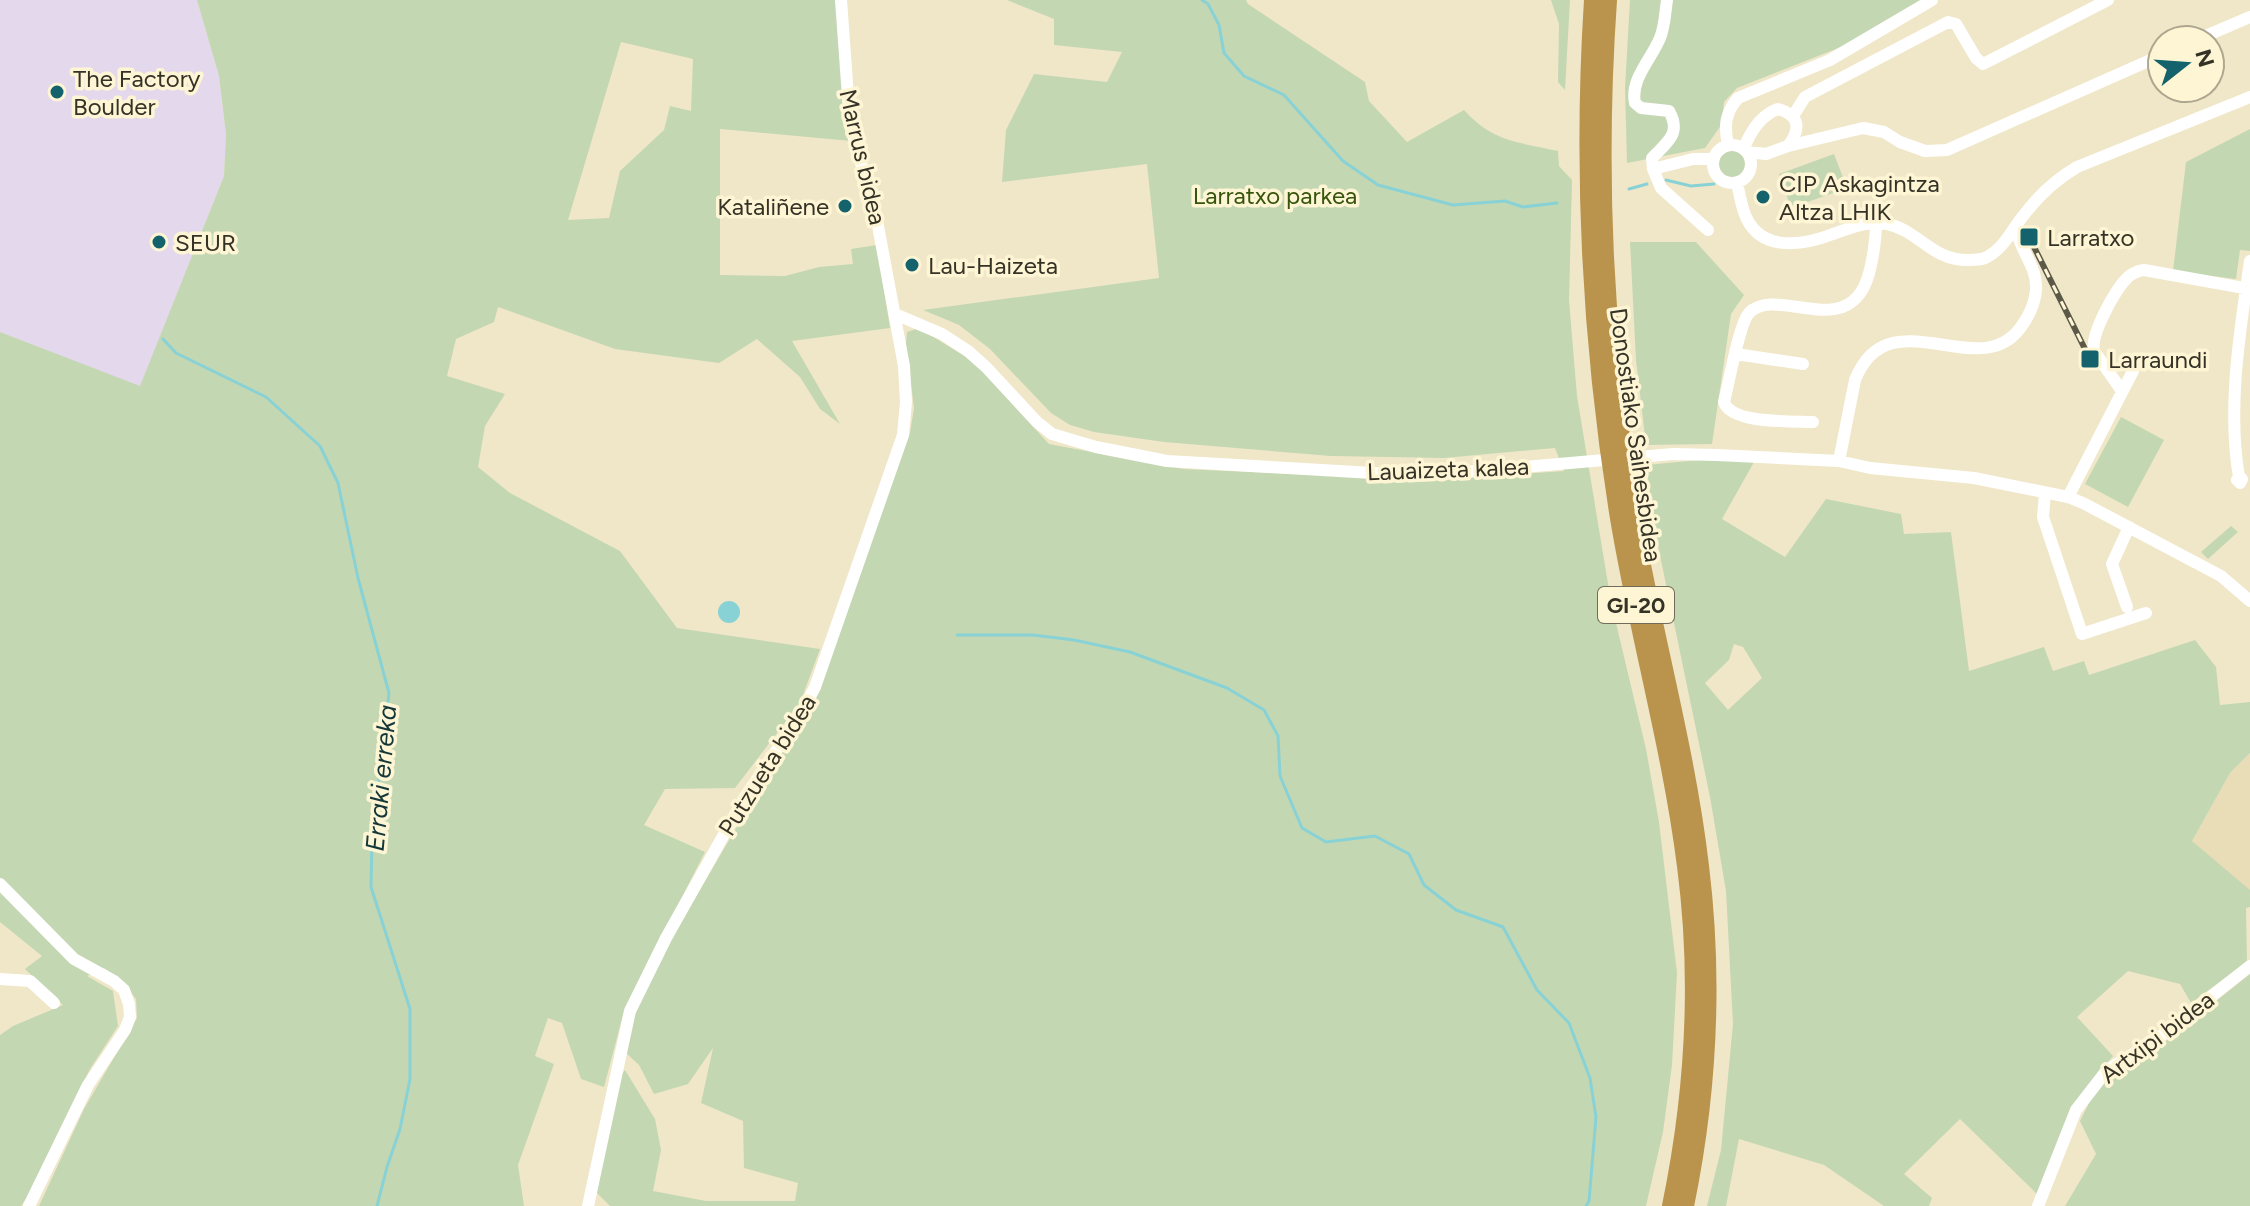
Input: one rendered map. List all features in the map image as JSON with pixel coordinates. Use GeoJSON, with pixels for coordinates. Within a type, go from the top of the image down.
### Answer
{"type":"FeatureCollection","features":[{"type":"Feature","properties":{"kind":"highway","name":"Donostiako Saihesbidea"},"geometry":{"type":"LineString","coordinates":[[1593,0],[1588,129],[1589,221],[1602,393],[1618,515],[1677,809],[1693,936],[1692,1060],[1671,1206]]}},
{"type":"Feature","properties":{"kind":"highway","name":"Donostiako Saihesbidea"},"geometry":{"type":"LineString","coordinates":[[1608,0],[1603,179],[1612,352],[1632,512],[1698,850],[1707,936],[1706,1061],[1697,1141],[1685,1206]]}},
{"type":"Feature","properties":{"kind":"street","name":"Marrus bidea"},"geometry":{"type":"LineString","coordinates":[[841,0],[850,125],[876,215],[895,314]]}},
{"type":"Feature","properties":{"kind":"street"},"geometry":{"type":"LineString","coordinates":[[1667,0],[1660,39],[1638,77],[1635,103],[1641,108],[1669,111],[1675,131],[1652,158],[1653,169],[1661,188],[1708,230]]}},
{"type":"Feature","properties":{"kind":"street"},"geometry":{"type":"LineString","coordinates":[[1728,145],[1725,121],[1738,98],[1830,60],[1932,0]]}},
{"type":"Feature","properties":{"kind":"street"},"geometry":{"type":"LineString","coordinates":[[1793,116],[1805,97],[1948,22],[1956,24],[1976,58],[1983,64],[2108,0]]}},
{"type":"Feature","properties":{"kind":"street"},"geometry":{"type":"LineString","coordinates":[[2226,27],[2250,17]]}},
{"type":"Feature","properties":{"kind":"street"},"geometry":{"type":"LineString","coordinates":[[1788,146],[1798,131],[1798,123],[1793,116],[1778,109],[1770,112],[1751,133],[1746,150],[1752,164],[1747,176],[1737,183],[1724,181],[1715,172],[1713,159],[1718,150],[1728,145],[1746,150],[1766,154],[1863,128],[1875,129],[1917,149],[1934,152],[1947,150],[2146,62]]}},
{"type":"Feature","properties":{"kind":"street"},"geometry":{"type":"LineString","coordinates":[[1988,257],[2007,240],[2048,187],[2077,167],[2250,97]]}},
{"type":"Feature","properties":{"kind":"street"},"geometry":{"type":"LineString","coordinates":[[1653,169],[1693,159],[1713,159]]}},
{"type":"Feature","properties":{"kind":"street"},"geometry":{"type":"LineString","coordinates":[[1737,183],[1751,225],[1772,241],[1795,246],[1860,224],[1876,222],[1896,226],[1932,251],[1960,260],[1988,257],[2006,248],[2023,250]]}},
{"type":"Feature","properties":{"kind":"street"},"geometry":{"type":"LineString","coordinates":[[1813,422],[1738,417],[1726,409],[1724,402],[1744,320],[1758,306],[1769,304],[1821,310],[1836,308],[1858,295],[1869,276],[1876,222]]}},
{"type":"Feature","properties":{"kind":"street"},"geometry":{"type":"LineString","coordinates":[[1839,461],[1855,380],[1860,368],[1876,350],[1891,342],[1913,341],[1980,349],[2007,341],[2019,331],[2033,305],[2036,290],[2033,269],[2016,227]]}},
{"type":"Feature","properties":{"kind":"street"},"geometry":{"type":"LineString","coordinates":[[1960,260],[2007,240],[2018,244],[2023,250]]}},
{"type":"Feature","properties":{"kind":"street"},"geometry":{"type":"LineString","coordinates":[[2239,477],[2235,394],[2250,261]]}},
{"type":"Feature","properties":{"kind":"street"},"geometry":{"type":"LineString","coordinates":[[2122,391],[2092,345],[2101,321],[2128,276],[2144,270],[2248,289]]}},
{"type":"Feature","properties":{"kind":"street","name":"Lauaizeta kalea"},"geometry":{"type":"LineString","coordinates":[[895,314],[942,334],[977,359],[1052,434],[1096,447],[1167,461],[1390,474],[1442,474],[1673,454],[1839,461],[1870,468],[1974,478],[2068,497],[2205,567],[2233,584],[2250,601]]}},
{"type":"Feature","properties":{"kind":"street","name":"Putzueta bidea"},"geometry":{"type":"LineString","coordinates":[[588,1206],[630,1011],[666,938],[745,797],[808,701],[903,435],[906,402],[895,314]]}},
{"type":"Feature","properties":{"kind":"street"},"geometry":{"type":"LineString","coordinates":[[900,342],[905,326],[915,322]]}},
{"type":"Feature","properties":{"kind":"street"},"geometry":{"type":"LineString","coordinates":[[1736,354],[1803,364]]}},
{"type":"Feature","properties":{"kind":"street"},"geometry":{"type":"LineString","coordinates":[[2068,497],[2133,371]]}},
{"type":"Feature","properties":{"kind":"street"},"geometry":{"type":"LineString","coordinates":[[2045,493],[2043,517],[2082,634],[2146,613]]}},
{"type":"Feature","properties":{"kind":"street"},"geometry":{"type":"LineString","coordinates":[[2127,607],[2112,564],[2129,527]]}},
{"type":"Feature","properties":{"kind":"street"},"geometry":{"type":"LineString","coordinates":[[0,884],[74,959],[124,990],[129,1004],[130,1017],[125,1030],[88,1085],[29,1206]]}},
{"type":"Feature","properties":{"kind":"street","name":"Artxipi bidea"},"geometry":{"type":"LineString","coordinates":[[2038,1206],[2076,1110],[2107,1070],[2153,1042],[2250,966]]}},
{"type":"Feature","properties":{"kind":"street"},"geometry":{"type":"LineString","coordinates":[[0,979],[30,981],[54,1003]]}},
{"type":"Feature","properties":{"kind":"shaded area"},"geometry":{"type":"Polygon","coordinates":[[[0,0],[197,0],[219,76],[226,134],[224,176],[140,387],[0,332],[0,0]]]}},
{"type":"Feature","properties":{"kind":"shaded area"},"geometry":{"type":"Polygon","coordinates":[[[2250,753],[2248,891],[2192,841],[2230,773],[2250,753]]]}},
{"type":"Feature","properties":{"kind":"green space"},"geometry":{"type":"Polygon","coordinates":[[[197,0],[835,0],[851,141],[720,129],[720,275],[785,276],[819,267],[853,264],[851,249],[877,245],[890,328],[792,341],[840,424],[820,409],[800,377],[757,339],[719,363],[615,349],[498,307],[494,322],[456,339],[447,376],[505,394],[485,426],[478,467],[510,493],[620,551],[677,628],[820,649],[800,703],[735,788],[665,789],[644,825],[705,852],[624,1011],[604,1087],[581,1079],[562,1023],[548,1018],[535,1056],[554,1064],[518,1165],[524,1206],[39,1206],[84,1109],[137,1018],[136,999],[122,981],[104,968],[87,976],[113,991],[118,1026],[90,1069],[30,1193],[21,1206],[0,1206],[0,1035],[13,1026],[63,1005],[25,969],[42,956],[0,922],[0,332],[140,386],[224,176],[226,134],[219,76],[197,0]],[[621,42],[568,220],[609,218],[620,171],[664,130],[670,106],[691,111],[693,59],[621,42]]]}},
{"type":"Feature","properties":{"kind":"green space","name":"Larratxo parkea"},"geometry":{"type":"Polygon","coordinates":[[[1007,0],[1246,0],[1365,82],[1369,101],[1407,142],[1464,110],[1496,135],[1558,151],[1559,166],[1572,180],[1569,300],[1577,396],[1611,602],[1646,749],[1659,822],[1677,973],[1672,1065],[1663,1132],[1646,1206],[610,1206],[597,1193],[616,1081],[625,1070],[655,1119],[661,1150],[653,1191],[706,1201],[795,1201],[798,1183],[744,1168],[743,1121],[701,1103],[713,1048],[688,1084],[654,1094],[639,1065],[625,1052],[633,1019],[655,967],[788,739],[813,703],[910,433],[914,408],[907,332],[919,328],[974,362],[1049,444],[1183,469],[1427,480],[1564,471],[1555,448],[1444,458],[1331,456],[1164,442],[1094,432],[1070,425],[1051,413],[990,349],[959,325],[923,310],[1159,278],[1147,164],[1002,182],[1006,130],[1034,74],[1107,82],[1122,52],[1054,45],[1054,19],[1007,0]]]}},
{"type":"Feature","properties":{"kind":"green space"},"geometry":{"type":"Polygon","coordinates":[[[1551,0],[1570,0],[1565,90],[1558,82],[1559,24],[1551,0]]]}},
{"type":"Feature","properties":{"kind":"green space"},"geometry":{"type":"Polygon","coordinates":[[[1630,0],[1922,0],[1846,45],[1737,88],[1724,102],[1722,124],[1705,148],[1627,163],[1625,88],[1630,0]]]}},
{"type":"Feature","properties":{"kind":"green space"},"geometry":{"type":"Polygon","coordinates":[[[2250,129],[2250,251],[2240,250],[2236,279],[2173,271],[2186,162],[2250,129]]]}},
{"type":"Feature","properties":{"kind":"green space"},"geometry":{"type":"Polygon","coordinates":[[[1732,151],[1741,155],[1745,164],[1741,173],[1732,177],[1723,173],[1719,164],[1723,155],[1732,151]]]}},
{"type":"Feature","properties":{"kind":"green space"},"geometry":{"type":"Polygon","coordinates":[[[1834,154],[1847,188],[1791,208],[1779,174],[1834,154]]]}},
{"type":"Feature","properties":{"kind":"green space"},"geometry":{"type":"Polygon","coordinates":[[[1630,242],[1696,242],[1744,295],[1731,314],[1712,444],[1646,445],[1636,360],[1630,242]]]}},
{"type":"Feature","properties":{"kind":"green space"},"geometry":{"type":"Polygon","coordinates":[[[2121,417],[2164,440],[2128,507],[2085,484],[2121,417]]]}},
{"type":"Feature","properties":{"kind":"green space"},"geometry":{"type":"Polygon","coordinates":[[[1710,459],[1754,462],[1722,519],[1785,557],[1826,499],[1901,514],[1904,534],[1951,532],[1969,671],[2044,647],[2053,671],[2084,661],[2089,675],[2195,640],[2216,667],[2220,705],[2250,702],[2250,753],[2230,773],[2192,841],[2250,890],[2250,907],[2246,908],[2247,962],[2191,1003],[2180,984],[2128,971],[2077,1017],[2113,1056],[2078,1099],[2038,1195],[1960,1119],[1904,1174],[1932,1198],[1929,1206],[1884,1206],[1824,1165],[1739,1139],[1726,1206],[1707,1206],[1721,1150],[1733,1024],[1726,891],[1710,797],[1656,536],[1646,465],[1710,459]],[[1734,644],[1729,660],[1705,683],[1728,710],[1762,678],[1743,647],[1734,644]]]}},
{"type":"Feature","properties":{"kind":"green space"},"geometry":{"type":"Polygon","coordinates":[[[2231,526],[2238,532],[2208,559],[2201,552],[2231,526]]]}},
{"type":"Feature","properties":{"kind":"green space"},"geometry":{"type":"Polygon","coordinates":[[[2250,974],[2250,1206],[2065,1206],[2096,1154],[2080,1121],[2093,1095],[2112,1074],[2165,1042],[2250,974]]]}},
{"type":"Feature","properties":{"kind":"water"},"geometry":{"type":"Polygon","coordinates":[[[729,601],[737,604],[740,612],[737,620],[729,623],[721,620],[718,612],[721,604],[729,601]]]}},
{"type":"Feature","properties":{"kind":"waterway"},"geometry":{"type":"LineString","coordinates":[[1202,0],[1208,4],[1219,25],[1224,53],[1244,76],[1284,95],[1343,161],[1378,185],[1453,205],[1505,201],[1523,207],[1557,203]]}},
{"type":"Feature","properties":{"kind":"waterway"},"geometry":{"type":"LineString","coordinates":[[1666,180],[1691,186],[1714,184]]}},
{"type":"Feature","properties":{"kind":"waterway"},"geometry":{"type":"LineString","coordinates":[[1629,189],[1647,184]]}},
{"type":"Feature","properties":{"kind":"waterway","name":"Erraki erreka"},"geometry":{"type":"LineString","coordinates":[[163,339],[176,353],[266,397],[320,446],[338,483],[358,578],[389,693],[372,838],[371,887],[410,1009],[410,1079],[400,1129],[377,1206]]}},
{"type":"Feature","properties":{"kind":"waterway"},"geometry":{"type":"LineString","coordinates":[[957,635],[1033,635],[1130,652],[1227,688],[1264,710],[1278,736],[1280,776],[1302,828],[1326,842],[1375,836],[1409,854],[1424,885],[1456,910],[1503,927],[1537,990],[1569,1023],[1590,1078],[1596,1117],[1589,1201],[1586,1206]]}},
{"type":"Feature","properties":{"kind":"railway"},"geometry":{"type":"LineString","coordinates":[[2029,237],[2090,359]]}},
{"type":"Feature","properties":{"kind":"place","name":"The Factory Boulder"},"geometry":{"type":"Point","coordinates":[57,92]}},
{"type":"Feature","properties":{"kind":"place","name":"CIP Askagintza Altza LHIK"},"geometry":{"type":"Point","coordinates":[1763,197]}},
{"type":"Feature","properties":{"kind":"place","name":"Kataliñene"},"geometry":{"type":"Point","coordinates":[845,206]}},
{"type":"Feature","properties":{"kind":"place","name":"Larratxo"},"geometry":{"type":"Point","coordinates":[2029,237]}},
{"type":"Feature","properties":{"kind":"place","name":"SEUR"},"geometry":{"type":"Point","coordinates":[159,242]}},
{"type":"Feature","properties":{"kind":"place","name":"Lau-Haizeta"},"geometry":{"type":"Point","coordinates":[912,265]}},
{"type":"Feature","properties":{"kind":"place","name":"Larraundi"},"geometry":{"type":"Point","coordinates":[2090,359]}}]}
